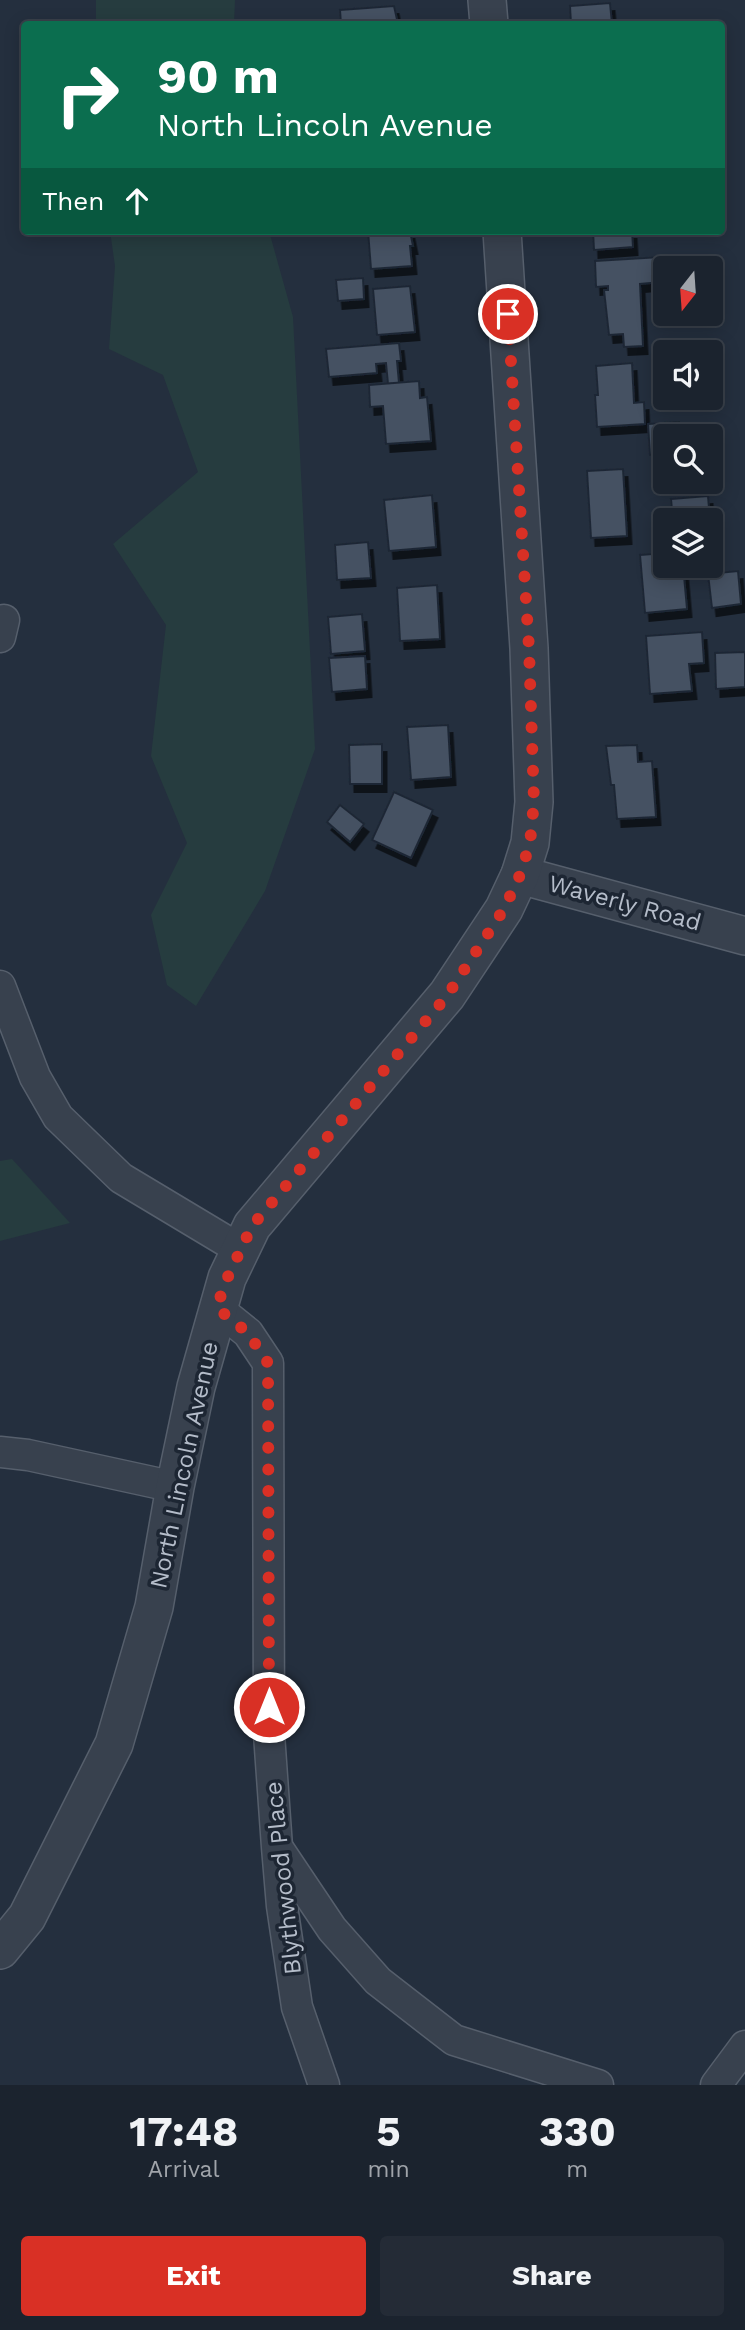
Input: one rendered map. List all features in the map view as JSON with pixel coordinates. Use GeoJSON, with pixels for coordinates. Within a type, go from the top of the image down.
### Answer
{"type":"FeatureCollection","features":[{"type":"Feature","properties":{"kind":"street"},"geometry":{"type":"LineString","coordinates":[[487,0],[489,21]]}},
{"type":"Feature","properties":{"kind":"street","name":"Waverly Road"},"geometry":{"type":"LineString","coordinates":[[502,235],[529,648],[534,802],[530,843],[520,875],[745,936]]}},
{"type":"Feature","properties":{"kind":"street","name":"North Lincoln Avenue"},"geometry":{"type":"LineString","coordinates":[[0,1950],[27,1917],[114,1744],[154,1607],[174,1488],[217,1308],[224,1285],[252,1226],[447,996],[504,909],[520,875]]}},
{"type":"Feature","properties":{"kind":"street"},"geometry":{"type":"LineString","coordinates":[[0,988],[35,1077],[58,1117],[121,1178],[241,1251]]}},
{"type":"Feature","properties":{"kind":"street","name":"Blythwood Place"},"geometry":{"type":"LineString","coordinates":[[217,1308],[248,1333],[268,1363],[269,1734],[277,1847],[282,1906],[297,2007],[324,2085]]}},
{"type":"Feature","properties":{"kind":"street"},"geometry":{"type":"LineString","coordinates":[[0,1452],[28,1455],[174,1488]]}},
{"type":"Feature","properties":{"kind":"street"},"geometry":{"type":"LineString","coordinates":[[277,1847],[332,1929],[378,1981],[454,2040],[598,2085]]}},
{"type":"Feature","properties":{"kind":"street"},"geometry":{"type":"LineString","coordinates":[[716,2085],[745,2046]]}},
{"type":"Feature","properties":{"kind":"green space"},"geometry":{"type":"Polygon","coordinates":[[[96,0],[235,0],[234,21],[96,21],[96,0]]]}},
{"type":"Feature","properties":{"kind":"green space"},"geometry":{"type":"Polygon","coordinates":[[[111,235],[270,235],[293,317],[315,749],[265,891],[196,1006],[167,985],[151,915],[187,843],[151,756],[166,625],[113,544],[198,472],[163,375],[109,349],[115,266],[111,235]]]}},
{"type":"Feature","properties":{"kind":"green space"},"geometry":{"type":"Polygon","coordinates":[[[12,1159],[70,1223],[0,1241],[0,1161],[12,1159]]]}},
{"type":"Feature","properties":{"kind":"building"},"geometry":{"type":"Polygon","coordinates":[[[610,3],[612,21],[571,21],[570,6],[610,3]]]}},
{"type":"Feature","properties":{"kind":"building"},"geometry":{"type":"Polygon","coordinates":[[[394,6],[397,21],[341,21],[340,10],[394,6]]]}},
{"type":"Feature","properties":{"kind":"building"},"geometry":{"type":"Polygon","coordinates":[[[368,235],[411,235],[412,266],[371,269],[368,235]]]}},
{"type":"Feature","properties":{"kind":"building"},"geometry":{"type":"Polygon","coordinates":[[[593,235],[632,235],[633,247],[594,250],[593,235]]]}},
{"type":"Feature","properties":{"kind":"building"},"geometry":{"type":"Polygon","coordinates":[[[653,257],[653,283],[640,284],[643,346],[624,347],[623,334],[609,335],[604,290],[608,290],[608,286],[596,287],[595,261],[653,257]]]}},
{"type":"Feature","properties":{"kind":"building"},"geometry":{"type":"Polygon","coordinates":[[[363,278],[364,299],[338,301],[336,280],[363,278]]]}},
{"type":"Feature","properties":{"kind":"building"},"geometry":{"type":"Polygon","coordinates":[[[410,286],[415,332],[377,335],[373,289],[410,286]]]}},
{"type":"Feature","properties":{"kind":"building"},"geometry":{"type":"Polygon","coordinates":[[[399,343],[399,383],[388,384],[386,363],[376,364],[377,373],[329,377],[326,349],[399,343]]]}},
{"type":"Feature","properties":{"kind":"building"},"geometry":{"type":"Polygon","coordinates":[[[632,363],[634,403],[644,402],[645,424],[597,427],[596,366],[632,363]]]}},
{"type":"Feature","properties":{"kind":"building"},"geometry":{"type":"Polygon","coordinates":[[[419,381],[420,398],[427,397],[431,441],[386,444],[383,406],[370,407],[369,385],[419,381]]]}},
{"type":"Feature","properties":{"kind":"building"},"geometry":{"type":"Polygon","coordinates":[[[679,422],[653,424],[653,455],[650,455],[648,424],[679,422]]]}},
{"type":"Feature","properties":{"kind":"building"},"geometry":{"type":"Polygon","coordinates":[[[623,469],[627,536],[591,538],[587,471],[623,469]]]}},
{"type":"Feature","properties":{"kind":"building"},"geometry":{"type":"Polygon","coordinates":[[[432,495],[436,547],[389,551],[384,500],[432,495]]]}},
{"type":"Feature","properties":{"kind":"building"},"geometry":{"type":"Polygon","coordinates":[[[708,496],[709,508],[672,508],[671,499],[708,496]]]}},
{"type":"Feature","properties":{"kind":"building"},"geometry":{"type":"Polygon","coordinates":[[[368,542],[371,578],[337,580],[335,545],[368,542]]]}},
{"type":"Feature","properties":{"kind":"building"},"geometry":{"type":"Polygon","coordinates":[[[653,554],[653,578],[684,578],[687,609],[645,613],[640,555],[653,554]]]}},
{"type":"Feature","properties":{"kind":"building"},"geometry":{"type":"Polygon","coordinates":[[[738,571],[741,604],[712,608],[708,578],[723,578],[723,572],[738,571]]]}},
{"type":"Feature","properties":{"kind":"building"},"geometry":{"type":"Polygon","coordinates":[[[437,585],[440,639],[400,641],[397,588],[437,585]]]}},
{"type":"Feature","properties":{"kind":"building"},"geometry":{"type":"Polygon","coordinates":[[[362,614],[365,651],[331,654],[328,617],[362,614]]]}},
{"type":"Feature","properties":{"kind":"building"},"geometry":{"type":"Polygon","coordinates":[[[702,632],[704,663],[689,664],[692,691],[650,694],[646,636],[702,632]]]}},
{"type":"Feature","properties":{"kind":"building"},"geometry":{"type":"Polygon","coordinates":[[[745,652],[745,687],[716,689],[715,653],[745,652]]]}},
{"type":"Feature","properties":{"kind":"building"},"geometry":{"type":"Polygon","coordinates":[[[365,656],[367,689],[332,692],[329,658],[365,656]]]}},
{"type":"Feature","properties":{"kind":"building"},"geometry":{"type":"Polygon","coordinates":[[[448,725],[451,777],[411,780],[407,727],[448,725]]]}},
{"type":"Feature","properties":{"kind":"building"},"geometry":{"type":"Polygon","coordinates":[[[382,744],[382,784],[350,784],[349,745],[382,744]]]}},
{"type":"Feature","properties":{"kind":"building"},"geometry":{"type":"Polygon","coordinates":[[[637,745],[638,762],[652,761],[656,817],[617,819],[606,746],[637,745]]]}},
{"type":"Feature","properties":{"kind":"building"},"geometry":{"type":"Polygon","coordinates":[[[394,792],[433,810],[411,858],[372,840],[394,792]]]}},
{"type":"Feature","properties":{"kind":"building"},"geometry":{"type":"Polygon","coordinates":[[[340,805],[364,824],[350,842],[327,822],[340,805]]]}},
{"type":"Feature","properties":{"kind":"route"},"geometry":{"type":"LineString","coordinates":[[269,1707],[268,1363],[248,1333],[217,1308],[224,1285],[252,1226],[447,996],[504,909],[520,875],[530,843],[534,802],[529,648],[508,314]]}}]}
